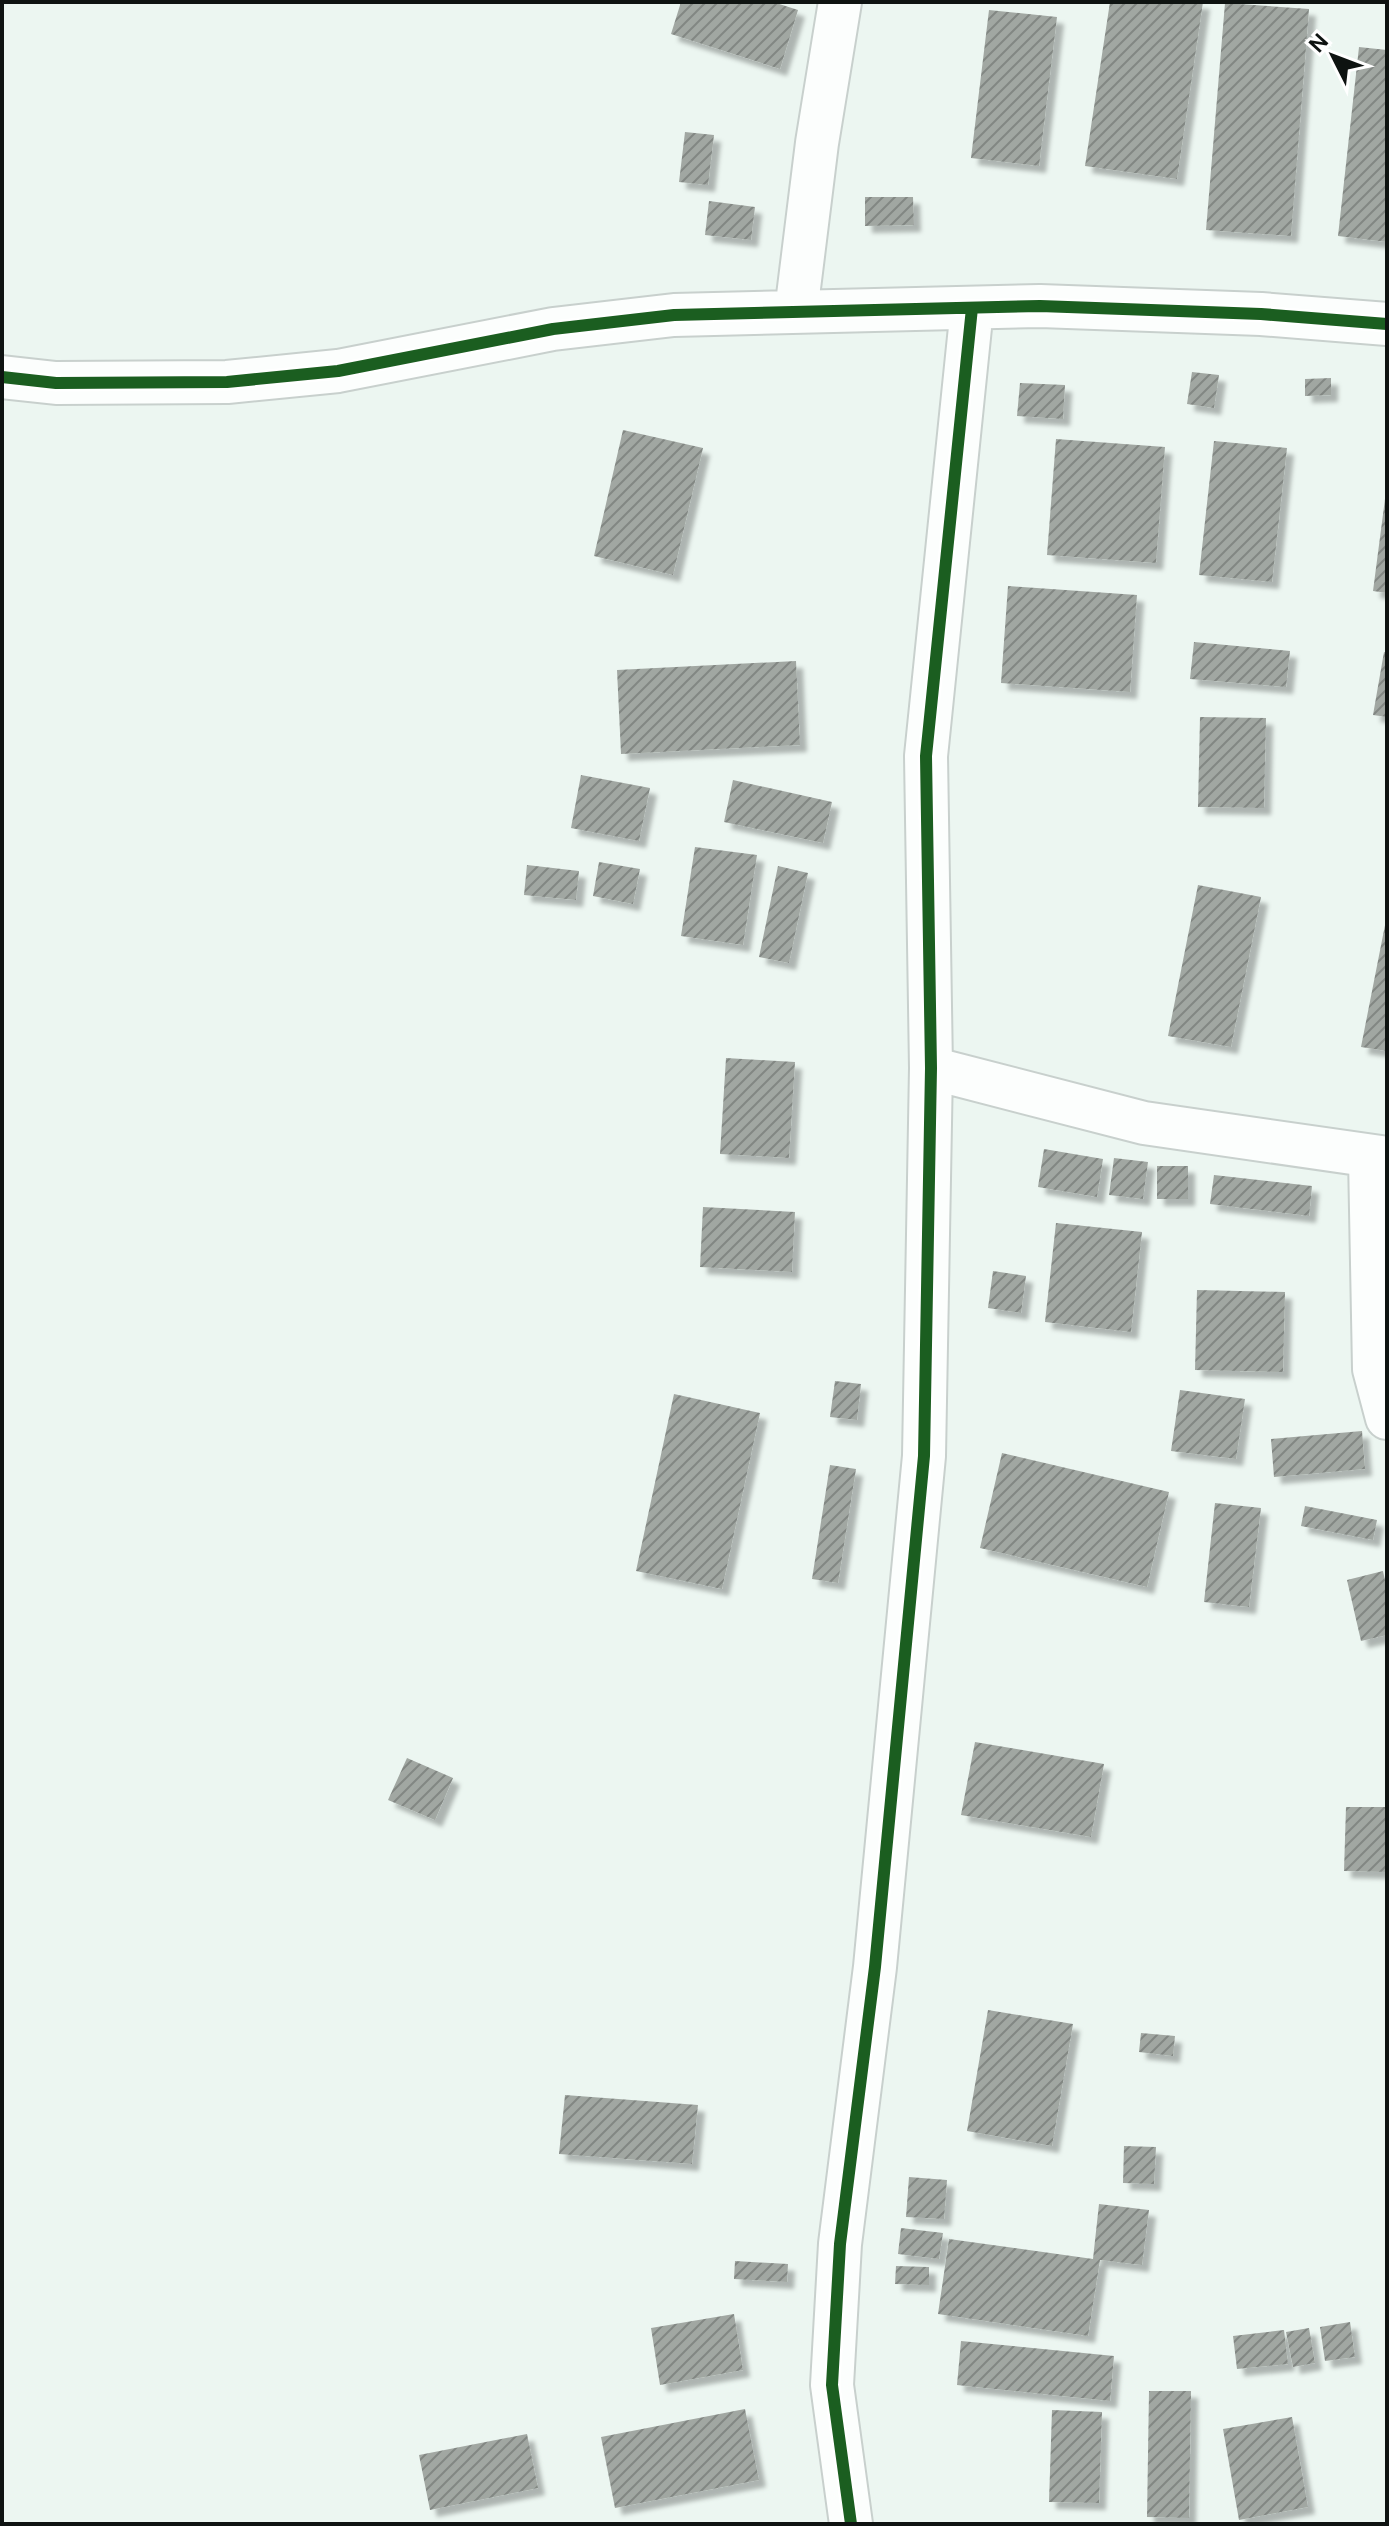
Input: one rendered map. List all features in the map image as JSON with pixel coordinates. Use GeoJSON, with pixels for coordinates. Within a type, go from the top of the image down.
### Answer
{"type":"FeatureCollection","features":[{"type":"Feature","properties":{"kind":"street"},"geometry":{"type":"LineString","coordinates":[[796,312],[817,143],[840,2]]}},
{"type":"Feature","properties":{"kind":"street"},"geometry":{"type":"LineString","coordinates":[[2,377],[56,383],[227,382],[338,371],[553,329],[674,315],[1040,306],[1214,312],[1387,324]]}},
{"type":"Feature","properties":{"kind":"street"},"geometry":{"type":"LineString","coordinates":[[851,2524],[832,2385],[840,2244],[875,1967],[924,1456],[931,1068],[926,756],[972,308]]}},
{"type":"Feature","properties":{"kind":"street"},"geometry":{"type":"LineString","coordinates":[[931,1068],[1144,1123],[1378,1157],[1374,1369],[1387,1418]]}},
{"type":"Feature","properties":{"kind":"building"},"geometry":{"type":"Polygon","coordinates":[[[681,2],[773,2],[798,10],[780,69],[671,34],[681,2]]]}},
{"type":"Feature","properties":{"kind":"building"},"geometry":{"type":"Polygon","coordinates":[[[1110,2],[1203,2],[1177,179],[1085,166],[1110,2]]]}},
{"type":"Feature","properties":{"kind":"building"},"geometry":{"type":"Polygon","coordinates":[[[1225,3],[1309,9],[1291,236],[1206,230],[1225,3]]]}},
{"type":"Feature","properties":{"kind":"building"},"geometry":{"type":"Polygon","coordinates":[[[989,10],[1057,17],[1039,166],[971,158],[989,10]]]}},
{"type":"Feature","properties":{"kind":"building"},"geometry":{"type":"Polygon","coordinates":[[[1359,47],[1387,50],[1387,242],[1338,236],[1359,47]]]}},
{"type":"Feature","properties":{"kind":"building"},"geometry":{"type":"Polygon","coordinates":[[[685,132],[714,135],[708,185],[679,182],[685,132]]]}},
{"type":"Feature","properties":{"kind":"building"},"geometry":{"type":"Polygon","coordinates":[[[865,197],[913,197],[914,225],[865,226],[865,197]]]}},
{"type":"Feature","properties":{"kind":"building"},"geometry":{"type":"Polygon","coordinates":[[[709,201],[755,207],[751,240],[705,235],[709,201]]]}},
{"type":"Feature","properties":{"kind":"building"},"geometry":{"type":"Polygon","coordinates":[[[1192,372],[1219,375],[1214,408],[1187,404],[1192,372]]]}},
{"type":"Feature","properties":{"kind":"building"},"geometry":{"type":"Polygon","coordinates":[[[1331,378],[1331,395],[1305,396],[1305,379],[1331,378]]]}},
{"type":"Feature","properties":{"kind":"building"},"geometry":{"type":"Polygon","coordinates":[[[1020,383],[1065,385],[1063,419],[1017,416],[1020,383]]]}},
{"type":"Feature","properties":{"kind":"building"},"geometry":{"type":"Polygon","coordinates":[[[623,430],[703,448],[673,575],[594,556],[623,430]]]}},
{"type":"Feature","properties":{"kind":"building"},"geometry":{"type":"Polygon","coordinates":[[[1056,439],[1165,447],[1156,563],[1047,555],[1056,439]]]}},
{"type":"Feature","properties":{"kind":"building"},"geometry":{"type":"Polygon","coordinates":[[[1214,441],[1287,448],[1272,582],[1199,575],[1214,441]]]}},
{"type":"Feature","properties":{"kind":"building"},"geometry":{"type":"Polygon","coordinates":[[[1387,499],[1387,593],[1373,591],[1387,499]]]}},
{"type":"Feature","properties":{"kind":"building"},"geometry":{"type":"Polygon","coordinates":[[[1008,586],[1137,595],[1130,692],[1001,683],[1008,586]]]}},
{"type":"Feature","properties":{"kind":"building"},"geometry":{"type":"Polygon","coordinates":[[[1194,642],[1290,651],[1286,687],[1190,679],[1194,642]]]}},
{"type":"Feature","properties":{"kind":"building"},"geometry":{"type":"Polygon","coordinates":[[[1384,652],[1387,653],[1387,717],[1373,715],[1384,652]]]}},
{"type":"Feature","properties":{"kind":"building"},"geometry":{"type":"Polygon","coordinates":[[[796,661],[800,745],[621,754],[617,670],[796,661]]]}},
{"type":"Feature","properties":{"kind":"building"},"geometry":{"type":"Polygon","coordinates":[[[1200,717],[1266,718],[1264,808],[1198,807],[1200,717]]]}},
{"type":"Feature","properties":{"kind":"building"},"geometry":{"type":"Polygon","coordinates":[[[581,775],[650,788],[639,841],[571,828],[581,775]]]}},
{"type":"Feature","properties":{"kind":"building"},"geometry":{"type":"Polygon","coordinates":[[[733,780],[832,802],[823,843],[724,822],[733,780]]]}},
{"type":"Feature","properties":{"kind":"building"},"geometry":{"type":"Polygon","coordinates":[[[695,847],[757,855],[743,945],[681,936],[695,847]]]}},
{"type":"Feature","properties":{"kind":"building"},"geometry":{"type":"Polygon","coordinates":[[[599,862],[640,869],[633,904],[593,896],[599,862]]]}},
{"type":"Feature","properties":{"kind":"building"},"geometry":{"type":"Polygon","coordinates":[[[527,865],[579,871],[576,900],[524,895],[527,865]]]}},
{"type":"Feature","properties":{"kind":"building"},"geometry":{"type":"Polygon","coordinates":[[[778,866],[808,873],[789,963],[759,957],[778,866]]]}},
{"type":"Feature","properties":{"kind":"building"},"geometry":{"type":"Polygon","coordinates":[[[1198,885],[1261,897],[1231,1047],[1168,1036],[1198,885]]]}},
{"type":"Feature","properties":{"kind":"building"},"geometry":{"type":"Polygon","coordinates":[[[1387,920],[1387,1051],[1361,1047],[1387,920]]]}},
{"type":"Feature","properties":{"kind":"building"},"geometry":{"type":"Polygon","coordinates":[[[726,1058],[795,1062],[789,1158],[720,1154],[726,1058]]]}},
{"type":"Feature","properties":{"kind":"building"},"geometry":{"type":"Polygon","coordinates":[[[1044,1149],[1103,1159],[1097,1197],[1038,1187],[1044,1149]]]}},
{"type":"Feature","properties":{"kind":"building"},"geometry":{"type":"Polygon","coordinates":[[[1114,1158],[1148,1162],[1143,1199],[1109,1195],[1114,1158]]]}},
{"type":"Feature","properties":{"kind":"building"},"geometry":{"type":"Polygon","coordinates":[[[1157,1166],[1188,1166],[1188,1199],[1157,1199],[1157,1166]]]}},
{"type":"Feature","properties":{"kind":"building"},"geometry":{"type":"Polygon","coordinates":[[[1214,1175],[1312,1186],[1309,1216],[1210,1204],[1214,1175]]]}},
{"type":"Feature","properties":{"kind":"building"},"geometry":{"type":"Polygon","coordinates":[[[703,1207],[795,1212],[792,1272],[700,1267],[703,1207]]]}},
{"type":"Feature","properties":{"kind":"building"},"geometry":{"type":"Polygon","coordinates":[[[1056,1223],[1142,1232],[1131,1332],[1045,1322],[1056,1223]]]}},
{"type":"Feature","properties":{"kind":"building"},"geometry":{"type":"Polygon","coordinates":[[[993,1271],[1026,1276],[1021,1313],[988,1308],[993,1271]]]}},
{"type":"Feature","properties":{"kind":"building"},"geometry":{"type":"Polygon","coordinates":[[[1197,1290],[1285,1292],[1283,1372],[1195,1370],[1197,1290]]]}},
{"type":"Feature","properties":{"kind":"building"},"geometry":{"type":"Polygon","coordinates":[[[835,1381],[861,1384],[857,1420],[830,1417],[835,1381]]]}},
{"type":"Feature","properties":{"kind":"building"},"geometry":{"type":"Polygon","coordinates":[[[1180,1390],[1245,1399],[1236,1459],[1171,1451],[1180,1390]]]}},
{"type":"Feature","properties":{"kind":"building"},"geometry":{"type":"Polygon","coordinates":[[[674,1394],[760,1413],[722,1589],[636,1571],[674,1394]]]}},
{"type":"Feature","properties":{"kind":"building"},"geometry":{"type":"Polygon","coordinates":[[[1362,1431],[1365,1469],[1274,1477],[1271,1439],[1362,1431]]]}},
{"type":"Feature","properties":{"kind":"building"},"geometry":{"type":"Polygon","coordinates":[[[1002,1453],[1169,1492],[1147,1587],[980,1548],[1002,1453]]]}},
{"type":"Feature","properties":{"kind":"building"},"geometry":{"type":"Polygon","coordinates":[[[830,1465],[856,1469],[838,1583],[812,1579],[830,1465]]]}},
{"type":"Feature","properties":{"kind":"building"},"geometry":{"type":"Polygon","coordinates":[[[1215,1503],[1261,1508],[1249,1607],[1204,1602],[1215,1503]]]}},
{"type":"Feature","properties":{"kind":"building"},"geometry":{"type":"Polygon","coordinates":[[[1305,1506],[1377,1520],[1373,1540],[1301,1526],[1305,1506]]]}},
{"type":"Feature","properties":{"kind":"building"},"geometry":{"type":"Polygon","coordinates":[[[1383,1571],[1387,1590],[1387,1635],[1361,1641],[1347,1580],[1383,1571]]]}},
{"type":"Feature","properties":{"kind":"building"},"geometry":{"type":"Polygon","coordinates":[[[975,1742],[1104,1764],[1091,1837],[961,1815],[975,1742]]]}},
{"type":"Feature","properties":{"kind":"building"},"geometry":{"type":"Polygon","coordinates":[[[407,1758],[453,1778],[435,1820],[388,1800],[407,1758]]]}},
{"type":"Feature","properties":{"kind":"building"},"geometry":{"type":"Polygon","coordinates":[[[1346,1807],[1387,1807],[1387,1872],[1344,1871],[1346,1807]]]}},
{"type":"Feature","properties":{"kind":"building"},"geometry":{"type":"Polygon","coordinates":[[[988,2010],[1073,2024],[1052,2146],[967,2131],[988,2010]]]}},
{"type":"Feature","properties":{"kind":"building"},"geometry":{"type":"Polygon","coordinates":[[[1141,2033],[1175,2036],[1173,2056],[1139,2052],[1141,2033]]]}},
{"type":"Feature","properties":{"kind":"building"},"geometry":{"type":"Polygon","coordinates":[[[565,2095],[698,2105],[692,2164],[559,2154],[565,2095]]]}},
{"type":"Feature","properties":{"kind":"building"},"geometry":{"type":"Polygon","coordinates":[[[1124,2146],[1156,2147],[1154,2184],[1123,2183],[1124,2146]]]}},
{"type":"Feature","properties":{"kind":"building"},"geometry":{"type":"Polygon","coordinates":[[[909,2177],[947,2180],[944,2219],[906,2217],[909,2177]]]}},
{"type":"Feature","properties":{"kind":"building"},"geometry":{"type":"Polygon","coordinates":[[[1099,2204],[1149,2210],[1142,2265],[1100,2260],[1088,2336],[938,2314],[949,2239],[1093,2259],[1099,2204]]]}},
{"type":"Feature","properties":{"kind":"building"},"geometry":{"type":"Polygon","coordinates":[[[901,2228],[943,2233],[939,2259],[898,2254],[901,2228]]]}},
{"type":"Feature","properties":{"kind":"building"},"geometry":{"type":"Polygon","coordinates":[[[735,2261],[788,2264],[787,2282],[734,2279],[735,2261]]]}},
{"type":"Feature","properties":{"kind":"building"},"geometry":{"type":"Polygon","coordinates":[[[896,2266],[929,2267],[929,2285],[895,2284],[896,2266]]]}},
{"type":"Feature","properties":{"kind":"building"},"geometry":{"type":"Polygon","coordinates":[[[734,2314],[743,2370],[660,2385],[651,2328],[734,2314]]]}},
{"type":"Feature","properties":{"kind":"building"},"geometry":{"type":"Polygon","coordinates":[[[1350,2322],[1355,2357],[1325,2361],[1320,2327],[1350,2322]]]}},
{"type":"Feature","properties":{"kind":"building"},"geometry":{"type":"Polygon","coordinates":[[[1309,2328],[1315,2363],[1293,2367],[1286,2332],[1309,2328]]]}},
{"type":"Feature","properties":{"kind":"building"},"geometry":{"type":"Polygon","coordinates":[[[1284,2330],[1288,2364],[1237,2369],[1233,2336],[1284,2330]]]}},
{"type":"Feature","properties":{"kind":"building"},"geometry":{"type":"Polygon","coordinates":[[[961,2341],[1114,2356],[1110,2401],[957,2385],[961,2341]]]}},
{"type":"Feature","properties":{"kind":"building"},"geometry":{"type":"Polygon","coordinates":[[[1149,2391],[1191,2391],[1189,2518],[1147,2517],[1149,2391]]]}},
{"type":"Feature","properties":{"kind":"building"},"geometry":{"type":"Polygon","coordinates":[[[745,2409],[759,2480],[615,2508],[601,2437],[745,2409]]]}},
{"type":"Feature","properties":{"kind":"building"},"geometry":{"type":"Polygon","coordinates":[[[1052,2410],[1102,2412],[1099,2503],[1049,2502],[1052,2410]]]}},
{"type":"Feature","properties":{"kind":"building"},"geometry":{"type":"Polygon","coordinates":[[[1292,2417],[1308,2507],[1239,2520],[1223,2429],[1292,2417]]]}},
{"type":"Feature","properties":{"kind":"building"},"geometry":{"type":"Polygon","coordinates":[[[527,2434],[538,2488],[430,2510],[419,2455],[527,2434]]]}},
{"type":"Feature","properties":{"kind":"cycle path"},"geometry":{"type":"LineString","coordinates":[[2,377],[56,383],[227,382],[338,371],[553,329],[674,315],[1040,306],[1261,314],[1387,324]]}},
{"type":"Feature","properties":{"kind":"cycle path"},"geometry":{"type":"LineString","coordinates":[[851,2524],[832,2385],[840,2244],[875,1967],[924,1456],[931,1068],[926,756],[972,308]]}}]}
